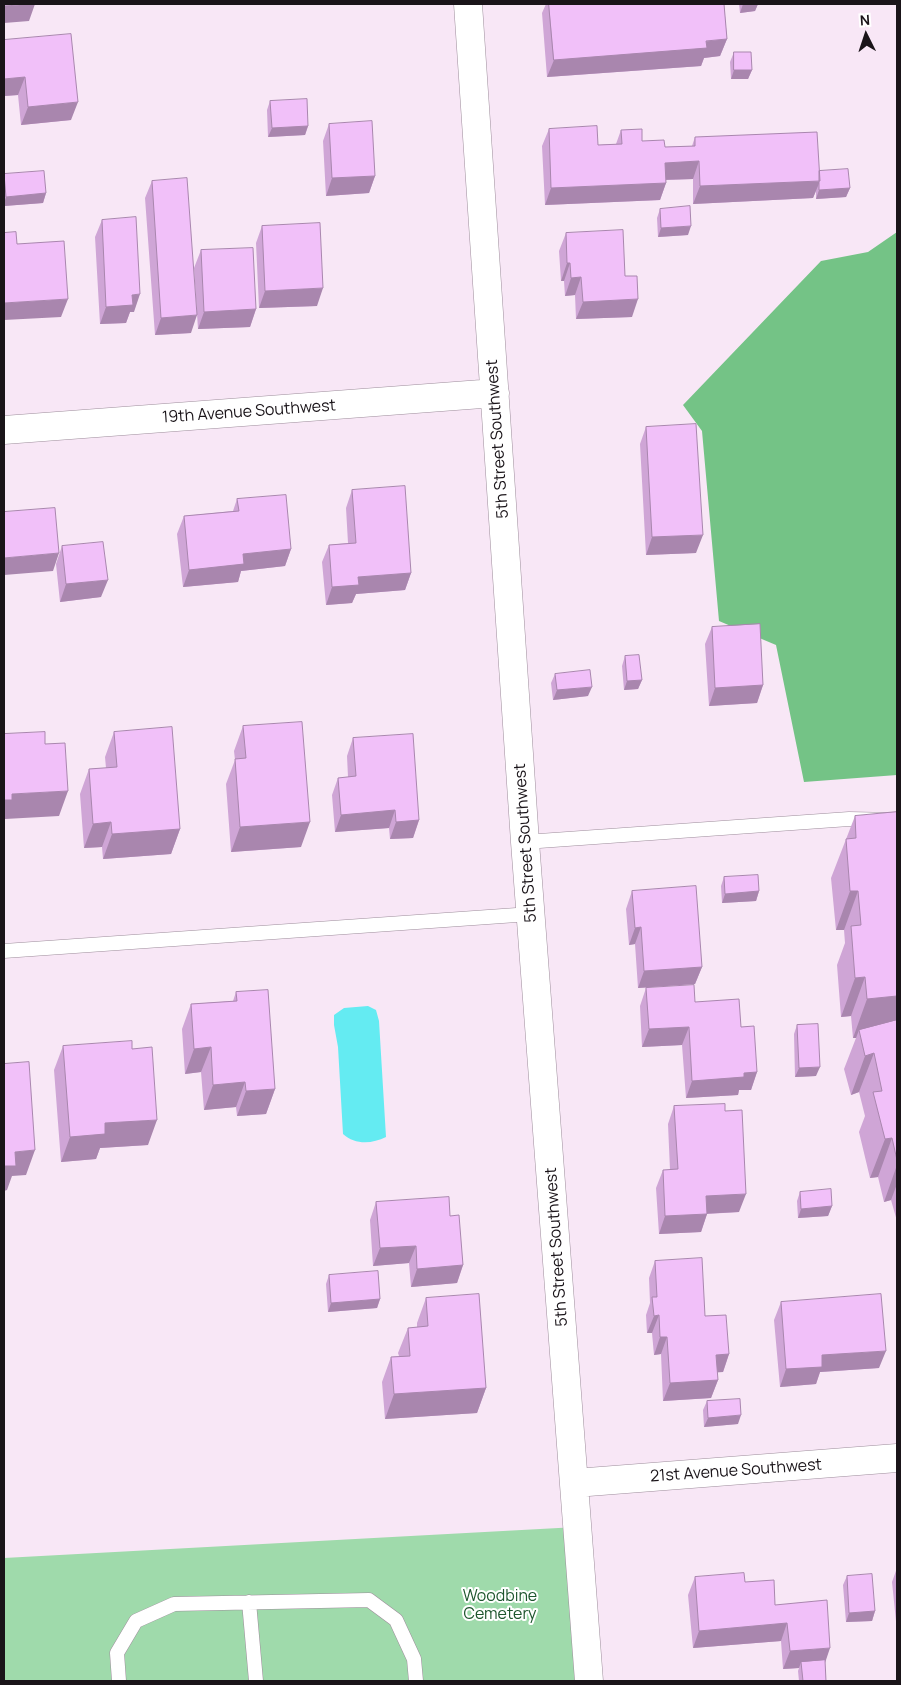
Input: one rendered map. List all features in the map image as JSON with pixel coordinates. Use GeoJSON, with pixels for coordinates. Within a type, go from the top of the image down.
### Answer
{"type":"FeatureCollection","features":[{"type":"Feature","properties":{"kind":"street","name":"5th Street Southwest"},"geometry":{"type":"LineString","coordinates":[[468,4],[525,842],[589,1681]]}},
{"type":"Feature","properties":{"kind":"street","name":"19th Avenue Southwest"},"geometry":{"type":"LineString","coordinates":[[4,430],[495,393]]}},
{"type":"Feature","properties":{"kind":"street","name":"21st Avenue Southwest"},"geometry":{"type":"LineString","coordinates":[[575,1483],[897,1458]]}},
{"type":"Feature","properties":{"kind":"lane"},"geometry":{"type":"LineString","coordinates":[[525,842],[849,819],[897,820]]}},
{"type":"Feature","properties":{"kind":"lane"},"geometry":{"type":"LineString","coordinates":[[4,951],[531,914]]}},
{"type":"Feature","properties":{"kind":"lane"},"geometry":{"type":"LineString","coordinates":[[119,1681],[117,1653],[136,1621],[174,1604],[369,1600],[396,1620],[414,1659],[416,1681]]}},
{"type":"Feature","properties":{"kind":"lane"},"geometry":{"type":"LineString","coordinates":[[249,1602],[256,1681]]}},
{"type":"Feature","properties":{"kind":"green space"},"geometry":{"type":"Polygon","coordinates":[[[897,232],[897,775],[804,782],[776,645],[719,621],[702,431],[683,405],[821,261],[868,252],[897,232]]]}},
{"type":"Feature","properties":{"kind":"green space","name":"Woodbine Cemetery"},"geometry":{"type":"Polygon","coordinates":[[[577,1527],[589,1681],[4,1681],[4,1558],[577,1527]]]}},
{"type":"Feature","properties":{"kind":"water"},"geometry":{"type":"Polygon","coordinates":[[[368,1006],[376,1010],[379,1021],[386,1137],[375,1141],[358,1142],[343,1134],[338,1047],[334,1015],[344,1008],[368,1006]]]}},
{"type":"Feature","properties":{"kind":"building"},"geometry":{"type":"Polygon","coordinates":[[[4,4],[35,4],[4,6],[4,4]]]}},
{"type":"Feature","properties":{"kind":"building"},"geometry":{"type":"Polygon","coordinates":[[[549,4],[724,4],[727,39],[706,41],[707,48],[554,60],[549,4]]]}},
{"type":"Feature","properties":{"kind":"building"},"geometry":{"type":"Polygon","coordinates":[[[71,34],[78,102],[28,107],[25,77],[4,79],[4,40],[71,34]]]}},
{"type":"Feature","properties":{"kind":"building"},"geometry":{"type":"Polygon","coordinates":[[[734,52],[751,52],[752,70],[734,70],[734,52]]]}},
{"type":"Feature","properties":{"kind":"building"},"geometry":{"type":"Polygon","coordinates":[[[307,99],[308,126],[272,128],[270,101],[307,99]]]}},
{"type":"Feature","properties":{"kind":"building"},"geometry":{"type":"Polygon","coordinates":[[[372,121],[375,176],[332,178],[329,124],[372,121]]]}},
{"type":"Feature","properties":{"kind":"building"},"geometry":{"type":"Polygon","coordinates":[[[597,126],[598,145],[622,144],[621,130],[642,129],[642,141],[664,140],[665,147],[695,146],[695,137],[817,132],[820,181],[700,186],[699,161],[665,163],[666,183],[551,188],[549,129],[597,126]]]}},
{"type":"Feature","properties":{"kind":"building"},"geometry":{"type":"Polygon","coordinates":[[[848,169],[850,188],[819,190],[819,171],[848,169]]]}},
{"type":"Feature","properties":{"kind":"building"},"geometry":{"type":"Polygon","coordinates":[[[44,171],[46,193],[6,197],[4,174],[44,171]]]}},
{"type":"Feature","properties":{"kind":"building"},"geometry":{"type":"Polygon","coordinates":[[[187,178],[197,315],[161,318],[152,181],[187,178]]]}},
{"type":"Feature","properties":{"kind":"building"},"geometry":{"type":"Polygon","coordinates":[[[690,206],[691,226],[661,228],[660,209],[690,206]]]}},
{"type":"Feature","properties":{"kind":"building"},"geometry":{"type":"Polygon","coordinates":[[[136,217],[140,294],[132,295],[133,305],[106,307],[102,220],[136,217]]]}},
{"type":"Feature","properties":{"kind":"building"},"geometry":{"type":"Polygon","coordinates":[[[320,223],[323,288],[265,291],[262,226],[320,223]]]}},
{"type":"Feature","properties":{"kind":"building"},"geometry":{"type":"Polygon","coordinates":[[[623,230],[625,276],[637,276],[638,299],[583,302],[581,277],[571,278],[570,263],[567,263],[566,233],[623,230]]]}},
{"type":"Feature","properties":{"kind":"building"},"geometry":{"type":"Polygon","coordinates":[[[16,232],[17,244],[64,241],[68,299],[4,303],[4,233],[16,232]]]}},
{"type":"Feature","properties":{"kind":"building"},"geometry":{"type":"Polygon","coordinates":[[[253,248],[256,309],[204,312],[201,250],[253,248]]]}},
{"type":"Feature","properties":{"kind":"building"},"geometry":{"type":"Polygon","coordinates":[[[696,424],[703,535],[652,537],[646,427],[696,424]]]}},
{"type":"Feature","properties":{"kind":"building"},"geometry":{"type":"Polygon","coordinates":[[[405,486],[411,573],[358,577],[359,585],[332,587],[329,545],[356,543],[352,490],[405,486]]]}},
{"type":"Feature","properties":{"kind":"building"},"geometry":{"type":"Polygon","coordinates":[[[286,495],[291,549],[243,554],[244,564],[189,570],[184,516],[239,511],[237,499],[286,495]]]}},
{"type":"Feature","properties":{"kind":"building"},"geometry":{"type":"Polygon","coordinates":[[[55,508],[59,553],[4,558],[4,512],[55,508]]]}},
{"type":"Feature","properties":{"kind":"building"},"geometry":{"type":"Polygon","coordinates":[[[103,542],[108,580],[66,584],[62,546],[103,542]]]}},
{"type":"Feature","properties":{"kind":"building"},"geometry":{"type":"Polygon","coordinates":[[[760,624],[763,685],[715,688],[712,627],[760,624]]]}},
{"type":"Feature","properties":{"kind":"building"},"geometry":{"type":"Polygon","coordinates":[[[639,655],[642,680],[627,681],[625,656],[639,655]]]}},
{"type":"Feature","properties":{"kind":"building"},"geometry":{"type":"Polygon","coordinates":[[[590,670],[592,687],[557,690],[555,674],[590,670]]]}},
{"type":"Feature","properties":{"kind":"building"},"geometry":{"type":"Polygon","coordinates":[[[302,722],[310,822],[240,827],[235,759],[246,758],[243,726],[302,722]]]}},
{"type":"Feature","properties":{"kind":"building"},"geometry":{"type":"Polygon","coordinates":[[[172,727],[180,829],[112,834],[111,822],[93,824],[89,769],[117,767],[114,732],[172,727]]]}},
{"type":"Feature","properties":{"kind":"building"},"geometry":{"type":"Polygon","coordinates":[[[45,732],[45,744],[65,743],[68,791],[12,794],[12,800],[4,800],[4,734],[45,732]]]}},
{"type":"Feature","properties":{"kind":"building"},"geometry":{"type":"Polygon","coordinates":[[[413,734],[419,820],[396,822],[395,810],[341,815],[338,778],[356,776],[353,738],[413,734]]]}},
{"type":"Feature","properties":{"kind":"building"},"geometry":{"type":"Polygon","coordinates":[[[897,812],[897,996],[867,999],[865,977],[855,978],[851,926],[861,925],[858,891],[850,891],[846,839],[856,838],[855,816],[897,812]]]}},
{"type":"Feature","properties":{"kind":"building"},"geometry":{"type":"Polygon","coordinates":[[[758,875],[759,891],[725,894],[724,877],[758,875]]]}},
{"type":"Feature","properties":{"kind":"building"},"geometry":{"type":"Polygon","coordinates":[[[696,886],[702,967],[644,971],[641,927],[635,928],[632,891],[696,886]]]}},
{"type":"Feature","properties":{"kind":"building"},"geometry":{"type":"Polygon","coordinates":[[[694,985],[695,1002],[739,999],[741,1027],[754,1026],[757,1072],[744,1073],[744,1077],[692,1081],[689,1027],[649,1029],[646,988],[694,985]]]}},
{"type":"Feature","properties":{"kind":"building"},"geometry":{"type":"Polygon","coordinates":[[[268,990],[275,1089],[246,1091],[245,1082],[213,1085],[211,1047],[194,1049],[191,1004],[237,1001],[236,992],[268,990]]]}},
{"type":"Feature","properties":{"kind":"building"},"geometry":{"type":"Polygon","coordinates":[[[897,1020],[897,1160],[892,1138],[885,1139],[873,1092],[882,1091],[874,1053],[865,1056],[859,1030],[897,1020]]]}},
{"type":"Feature","properties":{"kind":"building"},"geometry":{"type":"Polygon","coordinates":[[[818,1024],[820,1067],[799,1068],[797,1025],[818,1024]]]}},
{"type":"Feature","properties":{"kind":"building"},"geometry":{"type":"Polygon","coordinates":[[[132,1041],[132,1049],[152,1047],[157,1120],[105,1123],[105,1134],[70,1137],[63,1046],[132,1041]]]}},
{"type":"Feature","properties":{"kind":"building"},"geometry":{"type":"Polygon","coordinates":[[[29,1062],[35,1150],[15,1152],[16,1166],[4,1166],[4,1064],[29,1062]]]}},
{"type":"Feature","properties":{"kind":"building"},"geometry":{"type":"Polygon","coordinates":[[[725,1104],[725,1111],[742,1110],[746,1194],[706,1196],[707,1214],[665,1216],[663,1170],[678,1169],[674,1106],[725,1104]]]}},
{"type":"Feature","properties":{"kind":"building"},"geometry":{"type":"Polygon","coordinates":[[[831,1189],[832,1206],[801,1209],[800,1192],[831,1189]]]}},
{"type":"Feature","properties":{"kind":"building"},"geometry":{"type":"Polygon","coordinates":[[[449,1197],[450,1216],[459,1215],[463,1265],[417,1269],[416,1246],[380,1248],[376,1202],[449,1197]]]}},
{"type":"Feature","properties":{"kind":"building"},"geometry":{"type":"Polygon","coordinates":[[[702,1258],[705,1316],[726,1315],[729,1354],[716,1355],[718,1380],[670,1383],[667,1337],[660,1337],[659,1315],[654,1316],[652,1297],[657,1297],[655,1261],[702,1258]]]}},
{"type":"Feature","properties":{"kind":"building"},"geometry":{"type":"Polygon","coordinates":[[[378,1271],[380,1299],[331,1303],[329,1275],[378,1271]]]}},
{"type":"Feature","properties":{"kind":"building"},"geometry":{"type":"Polygon","coordinates":[[[479,1294],[486,1388],[394,1394],[391,1357],[410,1356],[408,1328],[428,1326],[426,1298],[479,1294]]]}},
{"type":"Feature","properties":{"kind":"building"},"geometry":{"type":"Polygon","coordinates":[[[881,1294],[886,1351],[822,1355],[822,1367],[786,1369],[781,1302],[881,1294]]]}},
{"type":"Feature","properties":{"kind":"building"},"geometry":{"type":"Polygon","coordinates":[[[740,1399],[741,1415],[708,1418],[707,1401],[740,1399]]]}},
{"type":"Feature","properties":{"kind":"building"},"geometry":{"type":"Polygon","coordinates":[[[744,1573],[745,1582],[774,1580],[775,1605],[827,1600],[830,1648],[790,1651],[787,1623],[699,1631],[695,1577],[744,1573]]]}},
{"type":"Feature","properties":{"kind":"building"},"geometry":{"type":"Polygon","coordinates":[[[872,1574],[875,1611],[849,1613],[847,1576],[872,1574]]]}},
{"type":"Feature","properties":{"kind":"building"},"geometry":{"type":"Polygon","coordinates":[[[825,1660],[826,1681],[803,1681],[801,1662],[825,1660]]]}}]}
